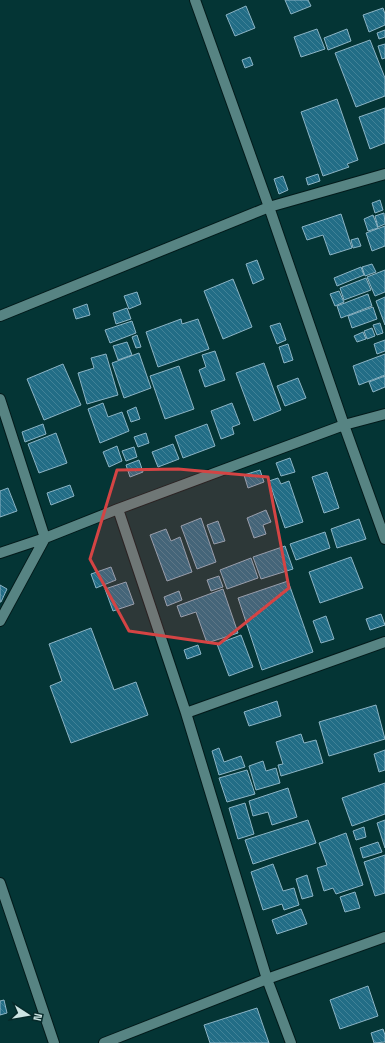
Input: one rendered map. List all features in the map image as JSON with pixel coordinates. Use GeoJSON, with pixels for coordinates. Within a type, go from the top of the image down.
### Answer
{"type":"FeatureCollection","features":[{"type":"Feature","properties":{"kind":"street"},"geometry":{"type":"LineString","coordinates":[[195,0],[385,539]]}},
{"type":"Feature","properties":{"kind":"street"},"geometry":{"type":"LineString","coordinates":[[0,316],[269,207],[385,174]]}},
{"type":"Feature","properties":{"kind":"street"},"geometry":{"type":"LineString","coordinates":[[0,399],[45,538],[0,621]]}},
{"type":"Feature","properties":{"kind":"street"},"geometry":{"type":"LineString","coordinates":[[0,553],[45,538],[118,509],[344,425],[385,414]]}},
{"type":"Feature","properties":{"kind":"street"},"geometry":{"type":"LineString","coordinates":[[118,509],[186,713],[267,978],[291,1043]]}},
{"type":"Feature","properties":{"kind":"street"},"geometry":{"type":"LineString","coordinates":[[186,713],[385,642]]}},
{"type":"Feature","properties":{"kind":"street"},"geometry":{"type":"LineString","coordinates":[[0,883],[54,1043]]}},
{"type":"Feature","properties":{"kind":"street"},"geometry":{"type":"LineString","coordinates":[[104,1043],[267,978],[385,937]]}},
{"type":"Feature","properties":{"kind":"highlighted area"},"geometry":{"type":"Polygon","coordinates":[[[178,469],[268,477],[289,588],[219,644],[129,631],[90,559],[117,470],[178,469]]]}},
{"type":"Feature","properties":{"kind":"building"},"geometry":{"type":"Polygon","coordinates":[[[285,0],[308,0],[311,6],[291,14],[285,0]]]}},
{"type":"Feature","properties":{"kind":"building"},"geometry":{"type":"Polygon","coordinates":[[[246,6],[255,28],[235,36],[226,15],[246,6]]]}},
{"type":"Feature","properties":{"kind":"building"},"geometry":{"type":"Polygon","coordinates":[[[383,8],[385,14],[385,25],[369,32],[363,15],[383,8]]]}},
{"type":"Feature","properties":{"kind":"building"},"geometry":{"type":"Polygon","coordinates":[[[317,29],[325,49],[301,57],[294,37],[317,29]]]}},
{"type":"Feature","properties":{"kind":"building"},"geometry":{"type":"Polygon","coordinates":[[[347,29],[351,41],[328,50],[324,38],[347,29]]]}},
{"type":"Feature","properties":{"kind":"building"},"geometry":{"type":"Polygon","coordinates":[[[385,30],[385,37],[379,39],[377,33],[385,30]]]}},
{"type":"Feature","properties":{"kind":"building"},"geometry":{"type":"Polygon","coordinates":[[[370,40],[385,78],[385,96],[356,107],[335,53],[370,40]]]}},
{"type":"Feature","properties":{"kind":"building"},"geometry":{"type":"Polygon","coordinates":[[[385,44],[385,58],[382,59],[378,46],[385,44]]]}},
{"type":"Feature","properties":{"kind":"building"},"geometry":{"type":"Polygon","coordinates":[[[250,57],[253,65],[245,68],[242,60],[250,57]]]}},
{"type":"Feature","properties":{"kind":"building"},"geometry":{"type":"Polygon","coordinates":[[[337,99],[358,160],[347,164],[349,167],[323,176],[301,112],[337,99]]]}},
{"type":"Feature","properties":{"kind":"building"},"geometry":{"type":"Polygon","coordinates":[[[385,108],[385,143],[370,149],[359,117],[385,108]]]}},
{"type":"Feature","properties":{"kind":"building"},"geometry":{"type":"Polygon","coordinates":[[[318,174],[320,181],[308,185],[306,178],[318,174]]]}},
{"type":"Feature","properties":{"kind":"building"},"geometry":{"type":"Polygon","coordinates":[[[283,176],[288,190],[279,194],[274,179],[283,176]]]}},
{"type":"Feature","properties":{"kind":"building"},"geometry":{"type":"Polygon","coordinates":[[[380,200],[383,210],[375,213],[372,203],[380,200]]]}},
{"type":"Feature","properties":{"kind":"building"},"geometry":{"type":"Polygon","coordinates":[[[384,213],[385,224],[378,227],[375,216],[384,213]]]}},
{"type":"Feature","properties":{"kind":"building"},"geometry":{"type":"Polygon","coordinates":[[[341,214],[352,248],[330,255],[323,235],[307,240],[302,227],[341,214]]]}},
{"type":"Feature","properties":{"kind":"building"},"geometry":{"type":"Polygon","coordinates":[[[373,215],[378,228],[368,231],[364,219],[373,215]]]}},
{"type":"Feature","properties":{"kind":"building"},"geometry":{"type":"Polygon","coordinates":[[[385,226],[385,246],[372,251],[366,233],[385,226]]]}},
{"type":"Feature","properties":{"kind":"building"},"geometry":{"type":"Polygon","coordinates":[[[358,238],[361,246],[353,248],[351,240],[358,238]]]}},
{"type":"Feature","properties":{"kind":"building"},"geometry":{"type":"Polygon","coordinates":[[[257,260],[264,279],[253,284],[246,264],[257,260]]]}},
{"type":"Feature","properties":{"kind":"building"},"geometry":{"type":"Polygon","coordinates":[[[372,264],[376,272],[365,276],[362,267],[372,264]]]}},
{"type":"Feature","properties":{"kind":"building"},"geometry":{"type":"Polygon","coordinates":[[[361,267],[364,275],[337,286],[334,278],[361,267]]]}},
{"type":"Feature","properties":{"kind":"building"},"geometry":{"type":"Polygon","coordinates":[[[385,270],[385,292],[375,296],[367,277],[385,270]]]}},
{"type":"Feature","properties":{"kind":"building"},"geometry":{"type":"Polygon","coordinates":[[[366,278],[371,290],[344,300],[340,288],[366,278]]]}},
{"type":"Feature","properties":{"kind":"building"},"geometry":{"type":"Polygon","coordinates":[[[233,279],[252,327],[223,339],[204,291],[233,279]]]}},
{"type":"Feature","properties":{"kind":"building"},"geometry":{"type":"Polygon","coordinates":[[[339,291],[344,302],[335,306],[330,294],[339,291]]]}},
{"type":"Feature","properties":{"kind":"building"},"geometry":{"type":"Polygon","coordinates":[[[137,292],[141,304],[129,309],[124,296],[137,292]]]}},
{"type":"Feature","properties":{"kind":"building"},"geometry":{"type":"Polygon","coordinates":[[[368,294],[372,306],[341,318],[337,306],[368,294]]]}},
{"type":"Feature","properties":{"kind":"building"},"geometry":{"type":"Polygon","coordinates":[[[385,297],[385,325],[376,301],[385,297]]]}},
{"type":"Feature","properties":{"kind":"building"},"geometry":{"type":"Polygon","coordinates":[[[87,304],[90,315],[76,319],[73,309],[87,304]]]}},
{"type":"Feature","properties":{"kind":"building"},"geometry":{"type":"Polygon","coordinates":[[[373,307],[377,319],[352,328],[348,316],[373,307]]]}},
{"type":"Feature","properties":{"kind":"building"},"geometry":{"type":"Polygon","coordinates":[[[127,308],[131,319],[116,324],[113,313],[127,308]]]}},
{"type":"Feature","properties":{"kind":"building"},"geometry":{"type":"Polygon","coordinates":[[[181,319],[182,324],[198,319],[209,349],[158,367],[146,332],[181,319]]]}},
{"type":"Feature","properties":{"kind":"building"},"geometry":{"type":"Polygon","coordinates":[[[132,321],[136,333],[110,343],[105,330],[132,321]]]}},
{"type":"Feature","properties":{"kind":"building"},"geometry":{"type":"Polygon","coordinates":[[[280,323],[286,340],[277,344],[270,326],[280,323]]]}},
{"type":"Feature","properties":{"kind":"building"},"geometry":{"type":"Polygon","coordinates":[[[380,323],[383,333],[377,335],[373,325],[380,323]]]}},
{"type":"Feature","properties":{"kind":"building"},"geometry":{"type":"Polygon","coordinates":[[[372,328],[375,336],[367,339],[364,331],[372,328]]]}},
{"type":"Feature","properties":{"kind":"building"},"geometry":{"type":"Polygon","coordinates":[[[363,332],[366,339],[357,342],[354,336],[363,332]]]}},
{"type":"Feature","properties":{"kind":"building"},"geometry":{"type":"Polygon","coordinates":[[[137,335],[141,347],[136,348],[132,337],[137,335]]]}},
{"type":"Feature","properties":{"kind":"building"},"geometry":{"type":"Polygon","coordinates":[[[385,340],[385,351],[377,354],[374,344],[385,340]]]}},
{"type":"Feature","properties":{"kind":"building"},"geometry":{"type":"Polygon","coordinates":[[[127,342],[132,355],[118,360],[113,346],[127,342]]]}},
{"type":"Feature","properties":{"kind":"building"},"geometry":{"type":"Polygon","coordinates":[[[288,344],[293,360],[284,363],[279,347],[288,344]]]}},
{"type":"Feature","properties":{"kind":"building"},"geometry":{"type":"Polygon","coordinates":[[[215,351],[225,380],[205,387],[199,370],[206,367],[202,355],[215,351]]]}},
{"type":"Feature","properties":{"kind":"building"},"geometry":{"type":"Polygon","coordinates":[[[139,353],[151,388],[124,398],[112,363],[139,353]]]}},
{"type":"Feature","properties":{"kind":"building"},"geometry":{"type":"Polygon","coordinates":[[[106,354],[118,395],[87,404],[78,373],[94,368],[91,358],[106,354]]]}},
{"type":"Feature","properties":{"kind":"building"},"geometry":{"type":"Polygon","coordinates":[[[385,354],[385,375],[359,385],[353,366],[385,354]]]}},
{"type":"Feature","properties":{"kind":"building"},"geometry":{"type":"Polygon","coordinates":[[[264,363],[281,410],[254,421],[236,373],[264,363]]]}},
{"type":"Feature","properties":{"kind":"building"},"geometry":{"type":"Polygon","coordinates":[[[63,364],[81,405],[44,420],[27,379],[63,364]]]}},
{"type":"Feature","properties":{"kind":"building"},"geometry":{"type":"Polygon","coordinates":[[[179,366],[194,409],[165,419],[150,376],[179,366]]]}},
{"type":"Feature","properties":{"kind":"building"},"geometry":{"type":"Polygon","coordinates":[[[385,376],[385,387],[373,392],[369,382],[385,376]]]}},
{"type":"Feature","properties":{"kind":"building"},"geometry":{"type":"Polygon","coordinates":[[[298,378],[306,398],[285,406],[277,386],[298,378]]]}},
{"type":"Feature","properties":{"kind":"building"},"geometry":{"type":"Polygon","coordinates":[[[103,403],[108,417],[122,412],[129,431],[100,443],[88,409],[103,403]]]}},
{"type":"Feature","properties":{"kind":"building"},"geometry":{"type":"Polygon","coordinates":[[[232,403],[240,424],[232,427],[234,434],[221,439],[211,411],[232,403]]]}},
{"type":"Feature","properties":{"kind":"building"},"geometry":{"type":"Polygon","coordinates":[[[136,407],[140,419],[131,422],[127,411],[136,407]]]}},
{"type":"Feature","properties":{"kind":"building"},"geometry":{"type":"Polygon","coordinates":[[[43,424],[46,434],[25,442],[22,432],[43,424]]]}},
{"type":"Feature","properties":{"kind":"building"},"geometry":{"type":"Polygon","coordinates":[[[207,424],[215,446],[183,458],[175,436],[207,424]]]}},
{"type":"Feature","properties":{"kind":"building"},"geometry":{"type":"Polygon","coordinates":[[[56,433],[67,463],[39,473],[28,444],[56,433]]]}},
{"type":"Feature","properties":{"kind":"building"},"geometry":{"type":"Polygon","coordinates":[[[146,433],[149,443],[138,447],[134,437],[146,433]]]}},
{"type":"Feature","properties":{"kind":"building"},"geometry":{"type":"Polygon","coordinates":[[[173,444],[179,459],[158,467],[152,452],[173,444]]]}},
{"type":"Feature","properties":{"kind":"building"},"geometry":{"type":"Polygon","coordinates":[[[117,446],[122,461],[109,467],[103,452],[117,446]]]}},
{"type":"Feature","properties":{"kind":"building"},"geometry":{"type":"Polygon","coordinates":[[[134,447],[137,457],[126,461],[122,451],[134,447]]]}},
{"type":"Feature","properties":{"kind":"building"},"geometry":{"type":"Polygon","coordinates":[[[290,458],[295,472],[281,476],[276,463],[290,458]]]}},
{"type":"Feature","properties":{"kind":"building"},"geometry":{"type":"Polygon","coordinates":[[[139,460],[143,472],[130,477],[126,465],[139,460]]]}},
{"type":"Feature","properties":{"kind":"building"},"geometry":{"type":"Polygon","coordinates":[[[260,470],[264,482],[248,488],[244,475],[260,470]]]}},
{"type":"Feature","properties":{"kind":"building"},"geometry":{"type":"Polygon","coordinates":[[[327,472],[339,508],[324,513],[312,477],[327,472]]]}},
{"type":"Feature","properties":{"kind":"building"},"geometry":{"type":"Polygon","coordinates":[[[278,478],[281,484],[289,481],[303,522],[285,528],[269,481],[278,478]]]}},
{"type":"Feature","properties":{"kind":"building"},"geometry":{"type":"Polygon","coordinates":[[[70,485],[74,496],[51,505],[47,493],[70,485]]]}},
{"type":"Feature","properties":{"kind":"building"},"geometry":{"type":"Polygon","coordinates":[[[8,488],[17,511],[0,517],[0,491],[8,488]]]}},
{"type":"Feature","properties":{"kind":"building"},"geometry":{"type":"Polygon","coordinates":[[[266,510],[271,522],[263,525],[266,534],[254,538],[247,518],[266,510]]]}},
{"type":"Feature","properties":{"kind":"building"},"geometry":{"type":"Polygon","coordinates":[[[201,518],[216,562],[197,569],[181,526],[201,518]]]}},
{"type":"Feature","properties":{"kind":"building"},"geometry":{"type":"Polygon","coordinates":[[[359,519],[366,539],[337,548],[331,529],[359,519]]]}},
{"type":"Feature","properties":{"kind":"building"},"geometry":{"type":"Polygon","coordinates":[[[218,521],[225,541],[214,544],[207,525],[218,521]]]}},
{"type":"Feature","properties":{"kind":"building"},"geometry":{"type":"Polygon","coordinates":[[[166,529],[171,541],[180,537],[192,572],[167,581],[150,535],[166,529]]]}},
{"type":"Feature","properties":{"kind":"building"},"geometry":{"type":"Polygon","coordinates":[[[325,532],[330,548],[296,560],[290,544],[325,532]]]}},
{"type":"Feature","properties":{"kind":"building"},"geometry":{"type":"Polygon","coordinates":[[[285,546],[293,569],[261,579],[253,557],[285,546]]]}},
{"type":"Feature","properties":{"kind":"building"},"geometry":{"type":"Polygon","coordinates":[[[351,557],[363,588],[320,603],[309,572],[351,557]]]}},
{"type":"Feature","properties":{"kind":"building"},"geometry":{"type":"Polygon","coordinates":[[[251,558],[258,578],[227,589],[220,570],[251,558]]]}},
{"type":"Feature","properties":{"kind":"building"},"geometry":{"type":"Polygon","coordinates":[[[111,567],[116,580],[96,588],[91,574],[111,567]]]}},
{"type":"Feature","properties":{"kind":"building"},"geometry":{"type":"Polygon","coordinates":[[[219,576],[223,587],[211,591],[207,580],[219,576]]]}},
{"type":"Feature","properties":{"kind":"building"},"geometry":{"type":"Polygon","coordinates":[[[288,581],[313,652],[262,670],[238,598],[288,581]]]}},
{"type":"Feature","properties":{"kind":"building"},"geometry":{"type":"Polygon","coordinates":[[[126,582],[134,604],[113,611],[105,589],[126,582]]]}},
{"type":"Feature","properties":{"kind":"building"},"geometry":{"type":"Polygon","coordinates":[[[0,585],[7,589],[1,602],[0,602],[0,585]]]}},
{"type":"Feature","properties":{"kind":"building"},"geometry":{"type":"Polygon","coordinates":[[[223,589],[238,633],[207,643],[196,612],[181,617],[177,606],[223,589]]]}},
{"type":"Feature","properties":{"kind":"building"},"geometry":{"type":"Polygon","coordinates":[[[179,591],[182,600],[167,606],[164,597],[179,591]]]}},
{"type":"Feature","properties":{"kind":"building"},"geometry":{"type":"Polygon","coordinates":[[[381,614],[385,625],[370,630],[366,619],[381,614]]]}},
{"type":"Feature","properties":{"kind":"building"},"geometry":{"type":"Polygon","coordinates":[[[326,616],[334,639],[321,643],[313,621],[326,616]]]}},
{"type":"Feature","properties":{"kind":"building"},"geometry":{"type":"Polygon","coordinates":[[[91,628],[114,690],[136,682],[148,715],[71,743],[50,686],[62,681],[49,644],[91,628]]]}},
{"type":"Feature","properties":{"kind":"building"},"geometry":{"type":"Polygon","coordinates":[[[241,635],[253,667],[229,676],[217,644],[241,635]]]}},
{"type":"Feature","properties":{"kind":"building"},"geometry":{"type":"Polygon","coordinates":[[[198,645],[201,654],[187,659],[184,650],[198,645]]]}},
{"type":"Feature","properties":{"kind":"building"},"geometry":{"type":"Polygon","coordinates":[[[277,701],[281,716],[249,726],[244,712],[277,701]]]}},
{"type":"Feature","properties":{"kind":"building"},"geometry":{"type":"Polygon","coordinates":[[[376,705],[385,739],[329,756],[319,722],[376,705]]]}},
{"type":"Feature","properties":{"kind":"building"},"geometry":{"type":"Polygon","coordinates":[[[301,734],[304,743],[316,740],[323,763],[281,776],[278,765],[283,764],[276,742],[301,734]]]}},
{"type":"Feature","properties":{"kind":"building"},"geometry":{"type":"Polygon","coordinates":[[[219,748],[224,762],[241,756],[245,767],[219,775],[212,751],[219,748]]]}},
{"type":"Feature","properties":{"kind":"building"},"geometry":{"type":"Polygon","coordinates":[[[385,750],[385,770],[379,772],[374,754],[385,750]]]}},
{"type":"Feature","properties":{"kind":"building"},"geometry":{"type":"Polygon","coordinates":[[[263,761],[266,771],[276,768],[280,783],[256,790],[249,766],[263,761]]]}},
{"type":"Feature","properties":{"kind":"building"},"geometry":{"type":"Polygon","coordinates":[[[247,770],[255,794],[227,802],[219,778],[247,770]]]}},
{"type":"Feature","properties":{"kind":"building"},"geometry":{"type":"Polygon","coordinates":[[[385,783],[385,814],[352,826],[342,798],[385,783]]]}},
{"type":"Feature","properties":{"kind":"building"},"geometry":{"type":"Polygon","coordinates":[[[288,788],[297,817],[272,825],[268,812],[253,816],[249,801],[288,788]]]}},
{"type":"Feature","properties":{"kind":"building"},"geometry":{"type":"Polygon","coordinates":[[[245,803],[254,834],[238,839],[229,808],[245,803]]]}},
{"type":"Feature","properties":{"kind":"building"},"geometry":{"type":"Polygon","coordinates":[[[308,820],[316,843],[253,864],[245,840],[308,820]]]}},
{"type":"Feature","properties":{"kind":"building"},"geometry":{"type":"Polygon","coordinates":[[[385,820],[385,848],[377,823],[385,820]]]}},
{"type":"Feature","properties":{"kind":"building"},"geometry":{"type":"Polygon","coordinates":[[[364,827],[366,837],[356,840],[353,831],[364,827]]]}},
{"type":"Feature","properties":{"kind":"building"},"geometry":{"type":"Polygon","coordinates":[[[346,833],[363,885],[336,894],[333,888],[324,891],[317,868],[327,865],[319,843],[346,833]]]}},
{"type":"Feature","properties":{"kind":"building"},"geometry":{"type":"Polygon","coordinates":[[[378,842],[382,852],[363,858],[360,848],[378,842]]]}},
{"type":"Feature","properties":{"kind":"building"},"geometry":{"type":"Polygon","coordinates":[[[385,855],[385,893],[375,896],[364,862],[385,855]]]}},
{"type":"Feature","properties":{"kind":"building"},"geometry":{"type":"Polygon","coordinates":[[[273,864],[283,891],[294,888],[299,905],[284,910],[282,904],[263,910],[251,872],[273,864]]]}},
{"type":"Feature","properties":{"kind":"building"},"geometry":{"type":"Polygon","coordinates":[[[307,875],[313,896],[302,899],[296,879],[307,875]]]}},
{"type":"Feature","properties":{"kind":"building"},"geometry":{"type":"Polygon","coordinates":[[[355,892],[360,908],[345,912],[340,897],[355,892]]]}},
{"type":"Feature","properties":{"kind":"building"},"geometry":{"type":"Polygon","coordinates":[[[301,909],[307,924],[277,934],[272,920],[301,909]]]}},
{"type":"Feature","properties":{"kind":"building"},"geometry":{"type":"Polygon","coordinates":[[[368,986],[378,1016],[340,1029],[330,1000],[368,986]]]}},
{"type":"Feature","properties":{"kind":"building"},"geometry":{"type":"Polygon","coordinates":[[[4,1000],[7,1013],[0,1015],[0,1001],[4,1000]]]}},
{"type":"Feature","properties":{"kind":"building"},"geometry":{"type":"Polygon","coordinates":[[[257,1008],[269,1043],[210,1043],[204,1025],[257,1008]]]}},
{"type":"Feature","properties":{"kind":"building"},"geometry":{"type":"Polygon","coordinates":[[[383,1029],[385,1042],[374,1043],[371,1033],[383,1029]]]}}]}
